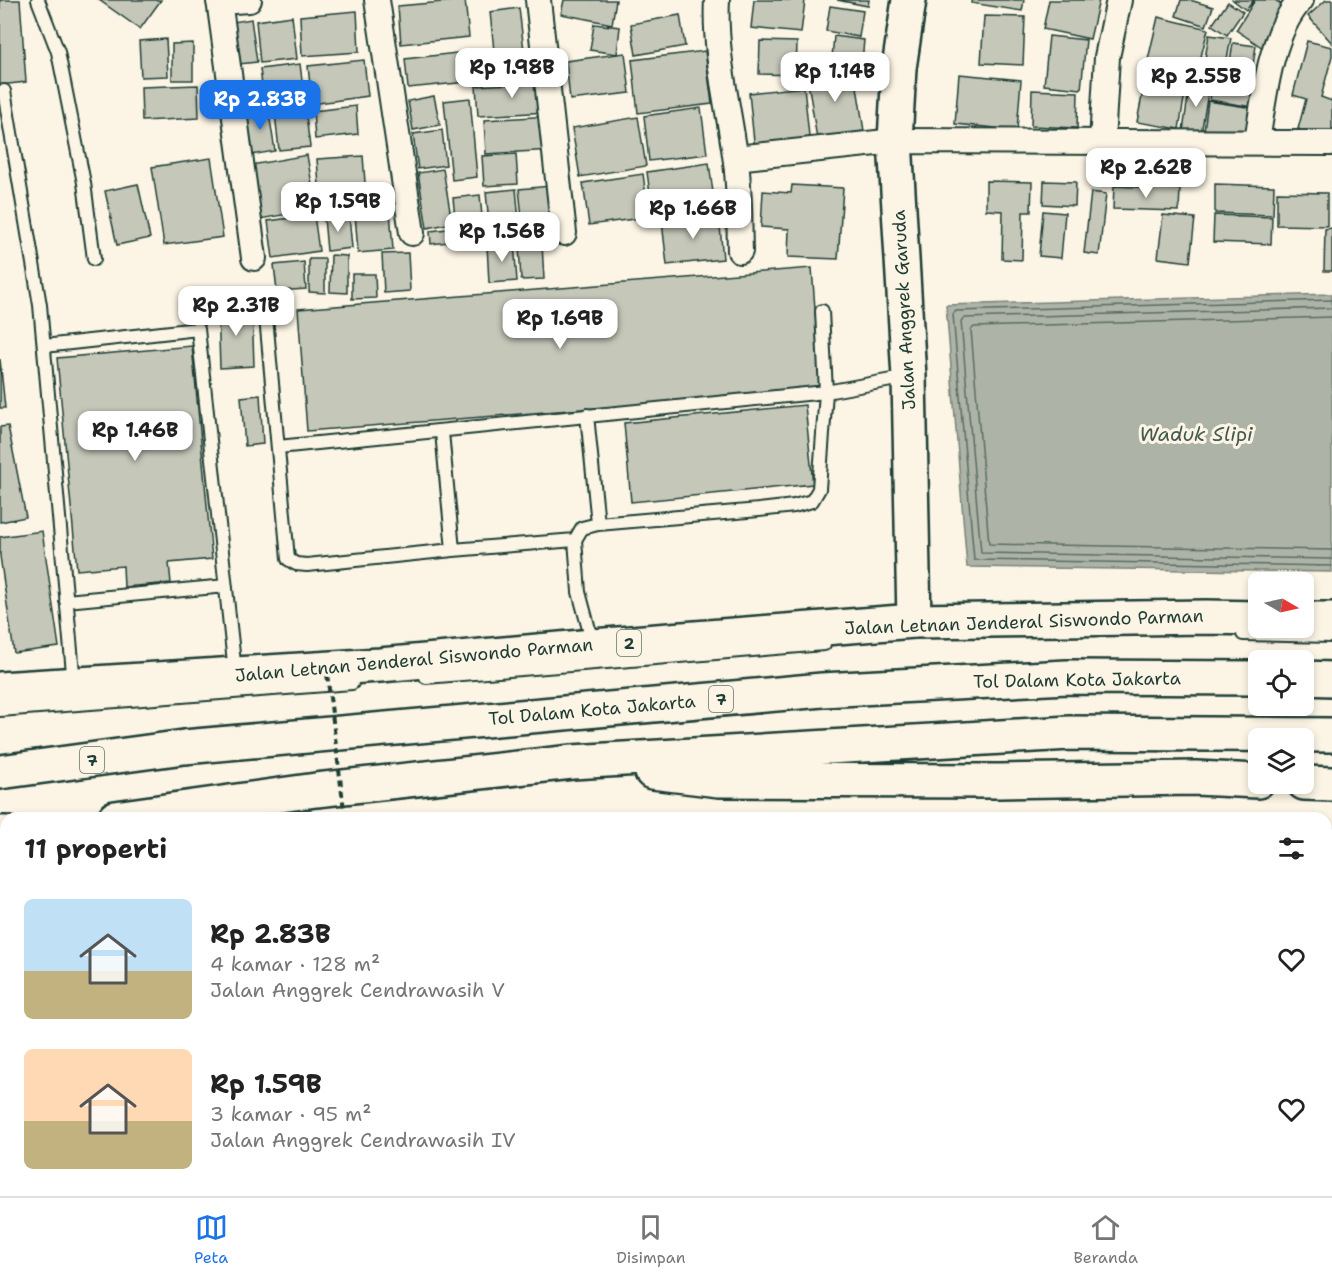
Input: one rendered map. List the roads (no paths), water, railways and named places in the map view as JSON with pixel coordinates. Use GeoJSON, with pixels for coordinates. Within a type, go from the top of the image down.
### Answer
{"type":"FeatureCollection","features":[{"type":"Feature","properties":{"kind":"main road","name":"Jalan Anggrek Garuda"},"geometry":{"type":"LineString","coordinates":[[909,0],[898,68],[895,141],[909,377],[914,621]]}},
{"type":"Feature","properties":{"kind":"main road","name":"Jalan Letnan Jenderal Siswondo Parman"},"geometry":{"type":"LineString","coordinates":[[0,689],[380,665],[914,621],[1248,618]]}},
{"type":"Feature","properties":{"kind":"main road"},"geometry":{"type":"LineString","coordinates":[[1314,619],[1332,619]]}},
{"type":"Feature","properties":{"kind":"main road","name":"Tol Dalam Kota Jakarta"},"geometry":{"type":"LineString","coordinates":[[0,772],[184,747],[822,690],[1067,677],[1248,678]]}},
{"type":"Feature","properties":{"kind":"main road"},"geometry":{"type":"LineString","coordinates":[[1314,678],[1332,679]]}},
{"type":"Feature","properties":{"kind":"main road"},"geometry":{"type":"LineString","coordinates":[[158,812],[316,790],[572,762],[1070,733],[1332,735]]}},
{"type":"Feature","properties":{"kind":"main road"},"geometry":{"type":"LineString","coordinates":[[572,762],[720,780],[1000,781],[1196,778],[1248,781]]}},
{"type":"Feature","properties":{"kind":"main road"},"geometry":{"type":"LineString","coordinates":[[1314,783],[1332,784]]}},
{"type":"Feature","properties":{"kind":"street"},"geometry":{"type":"LineString","coordinates":[[249,0],[219,1],[254,258]]}},
{"type":"Feature","properties":{"kind":"street"},"geometry":{"type":"LineString","coordinates":[[377,0],[412,233]]}},
{"type":"Feature","properties":{"kind":"street"},"geometry":{"type":"LineString","coordinates":[[538,0],[564,233]]}},
{"type":"Feature","properties":{"kind":"street"},"geometry":{"type":"LineString","coordinates":[[717,0],[717,23],[736,158],[740,251]]}},
{"type":"Feature","properties":{"kind":"street"},"geometry":{"type":"LineString","coordinates":[[1102,142],[1107,57],[1119,0]]}},
{"type":"Feature","properties":{"kind":"street"},"geometry":{"type":"LineString","coordinates":[[1257,142],[1273,52],[1295,7],[1301,0]]}},
{"type":"Feature","properties":{"kind":"street"},"geometry":{"type":"LineString","coordinates":[[736,158],[895,141],[1332,142]]}},
{"type":"Feature","properties":{"kind":"lane"},"geometry":{"type":"LineString","coordinates":[[38,0],[58,52],[84,183],[94,259]]}},
{"type":"Feature","properties":{"kind":"lane"},"geometry":{"type":"LineString","coordinates":[[0,92],[4,91],[40,305],[74,685]]}},
{"type":"Feature","properties":{"kind":"lane"},"geometry":{"type":"LineString","coordinates":[[266,306],[288,559],[296,564],[307,565],[575,540]]}},
{"type":"Feature","properties":{"kind":"lane"},"geometry":{"type":"LineString","coordinates":[[593,646],[579,592],[575,540],[582,528],[598,524],[794,506],[812,501],[819,489],[826,392],[822,311]]}},
{"type":"Feature","properties":{"kind":"lane"},"geometry":{"type":"LineString","coordinates":[[44,346],[198,329],[236,675]]}},
{"type":"Feature","properties":{"kind":"lane"},"geometry":{"type":"LineString","coordinates":[[278,447],[826,392],[909,377]]}},
{"type":"Feature","properties":{"kind":"lane"},"geometry":{"type":"LineString","coordinates":[[587,415],[598,524]]}},
{"type":"Feature","properties":{"kind":"lane"},"geometry":{"type":"LineString","coordinates":[[442,432],[453,550]]}},
{"type":"Feature","properties":{"kind":"lane"},"geometry":{"type":"LineString","coordinates":[[66,601],[226,586]]}},
{"type":"Feature","properties":{"kind":"lane"},"geometry":{"type":"LineString","coordinates":[[1230,634],[1332,636]]}},
{"type":"Feature","properties":{"kind":"lane"},"geometry":{"type":"LineString","coordinates":[[419,678],[835,644]]}},
{"type":"Feature","properties":{"kind":"lane"},"geometry":{"type":"LineString","coordinates":[[0,710],[360,682]]}},
{"type":"Feature","properties":{"kind":"water","name":"Waduk Slipi"},"geometry":{"type":"Polygon","coordinates":[[[1332,294],[1332,572],[967,567],[946,305],[1332,294]]]}}]}
